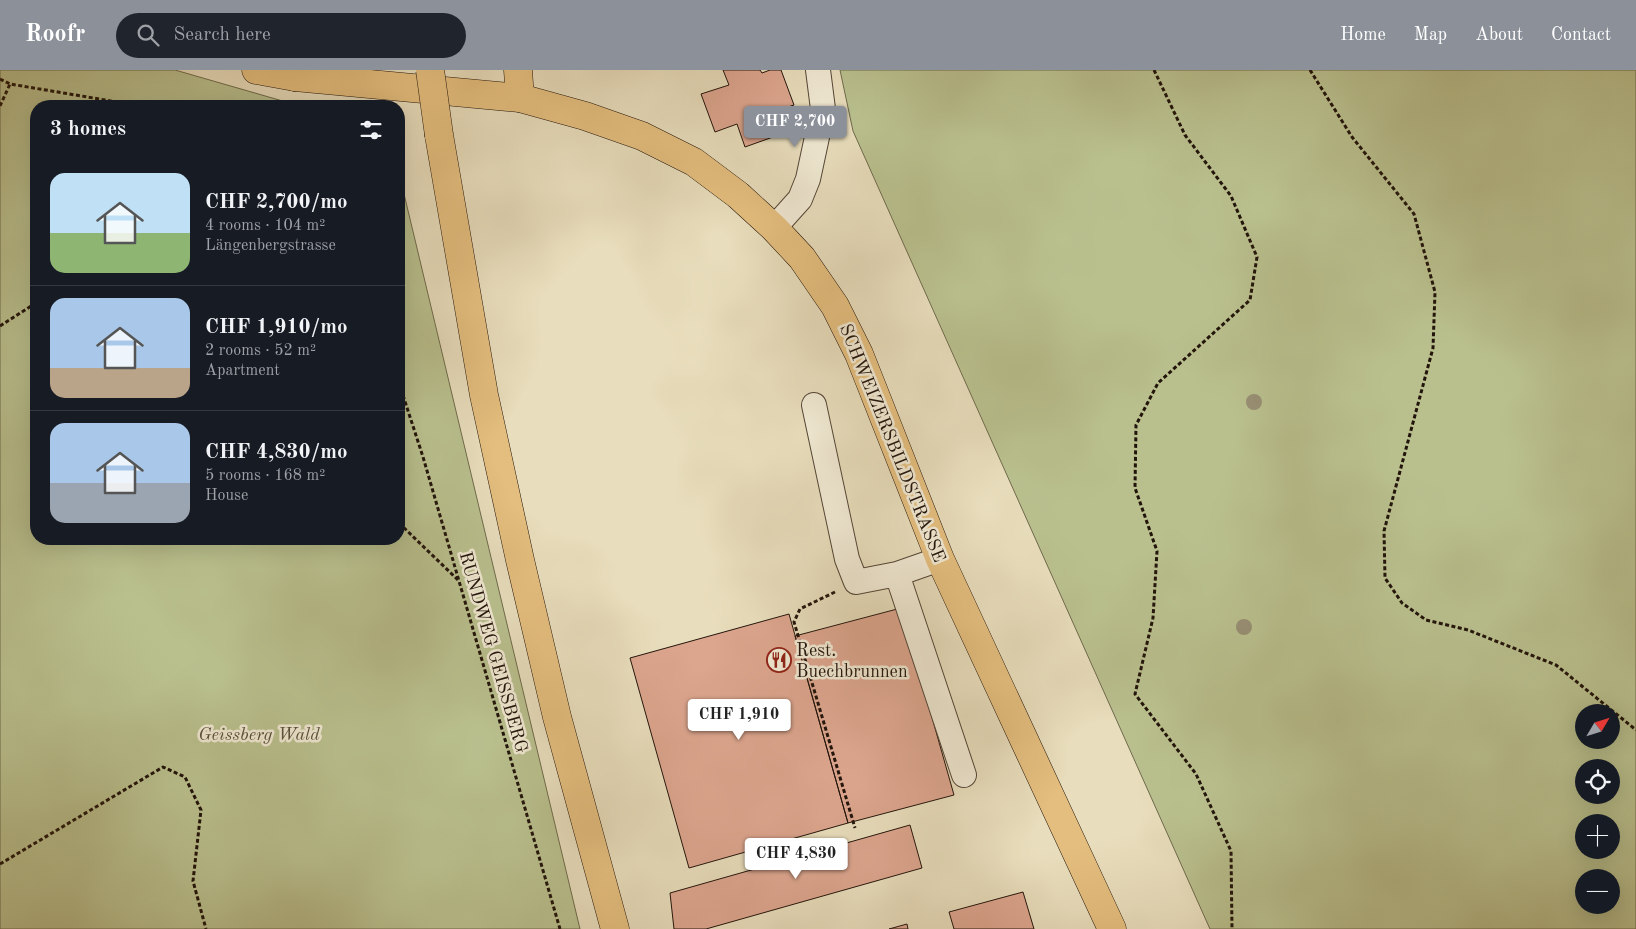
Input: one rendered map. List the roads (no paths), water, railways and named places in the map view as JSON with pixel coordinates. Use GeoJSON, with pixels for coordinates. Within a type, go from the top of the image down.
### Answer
{"type":"FeatureCollection","features":[{"type":"Feature","properties":{"kind":"main road","name":"SCHWEIZERSBILDSTRASSE"},"geometry":{"type":"LineString","coordinates":[[256,70],[520,98],[585,116],[634,133],[694,162],[738,195],[774,228],[802,258],[835,306],[859,354],[940,559],[1112,929]]}},
{"type":"Feature","properties":{"kind":"main road"},"geometry":{"type":"LineString","coordinates":[[430,70],[484,394],[557,717],[615,929]]}},
{"type":"Feature","properties":{"kind":"main road"},"geometry":{"type":"LineString","coordinates":[[518,70],[520,98]]}},
{"type":"Feature","properties":{"kind":"street"},"geometry":{"type":"LineString","coordinates":[[774,228],[800,199],[808,179],[823,109],[818,70]]}},
{"type":"Feature","properties":{"kind":"street"},"geometry":{"type":"LineString","coordinates":[[814,405],[847,559],[856,582],[897,574],[940,559]]}},
{"type":"Feature","properties":{"kind":"street"},"geometry":{"type":"LineString","coordinates":[[897,574],[964,775]]}},
{"type":"Feature","properties":{"kind":"place","name":"Rest. Buechbrunnen"},"geometry":{"type":"Point","coordinates":[779,660]}},
{"type":"Feature","properties":{"kind":"park label","name":"Geissberg Wald"},"geometry":{"type":"Point","coordinates":[259,734]}}]}
